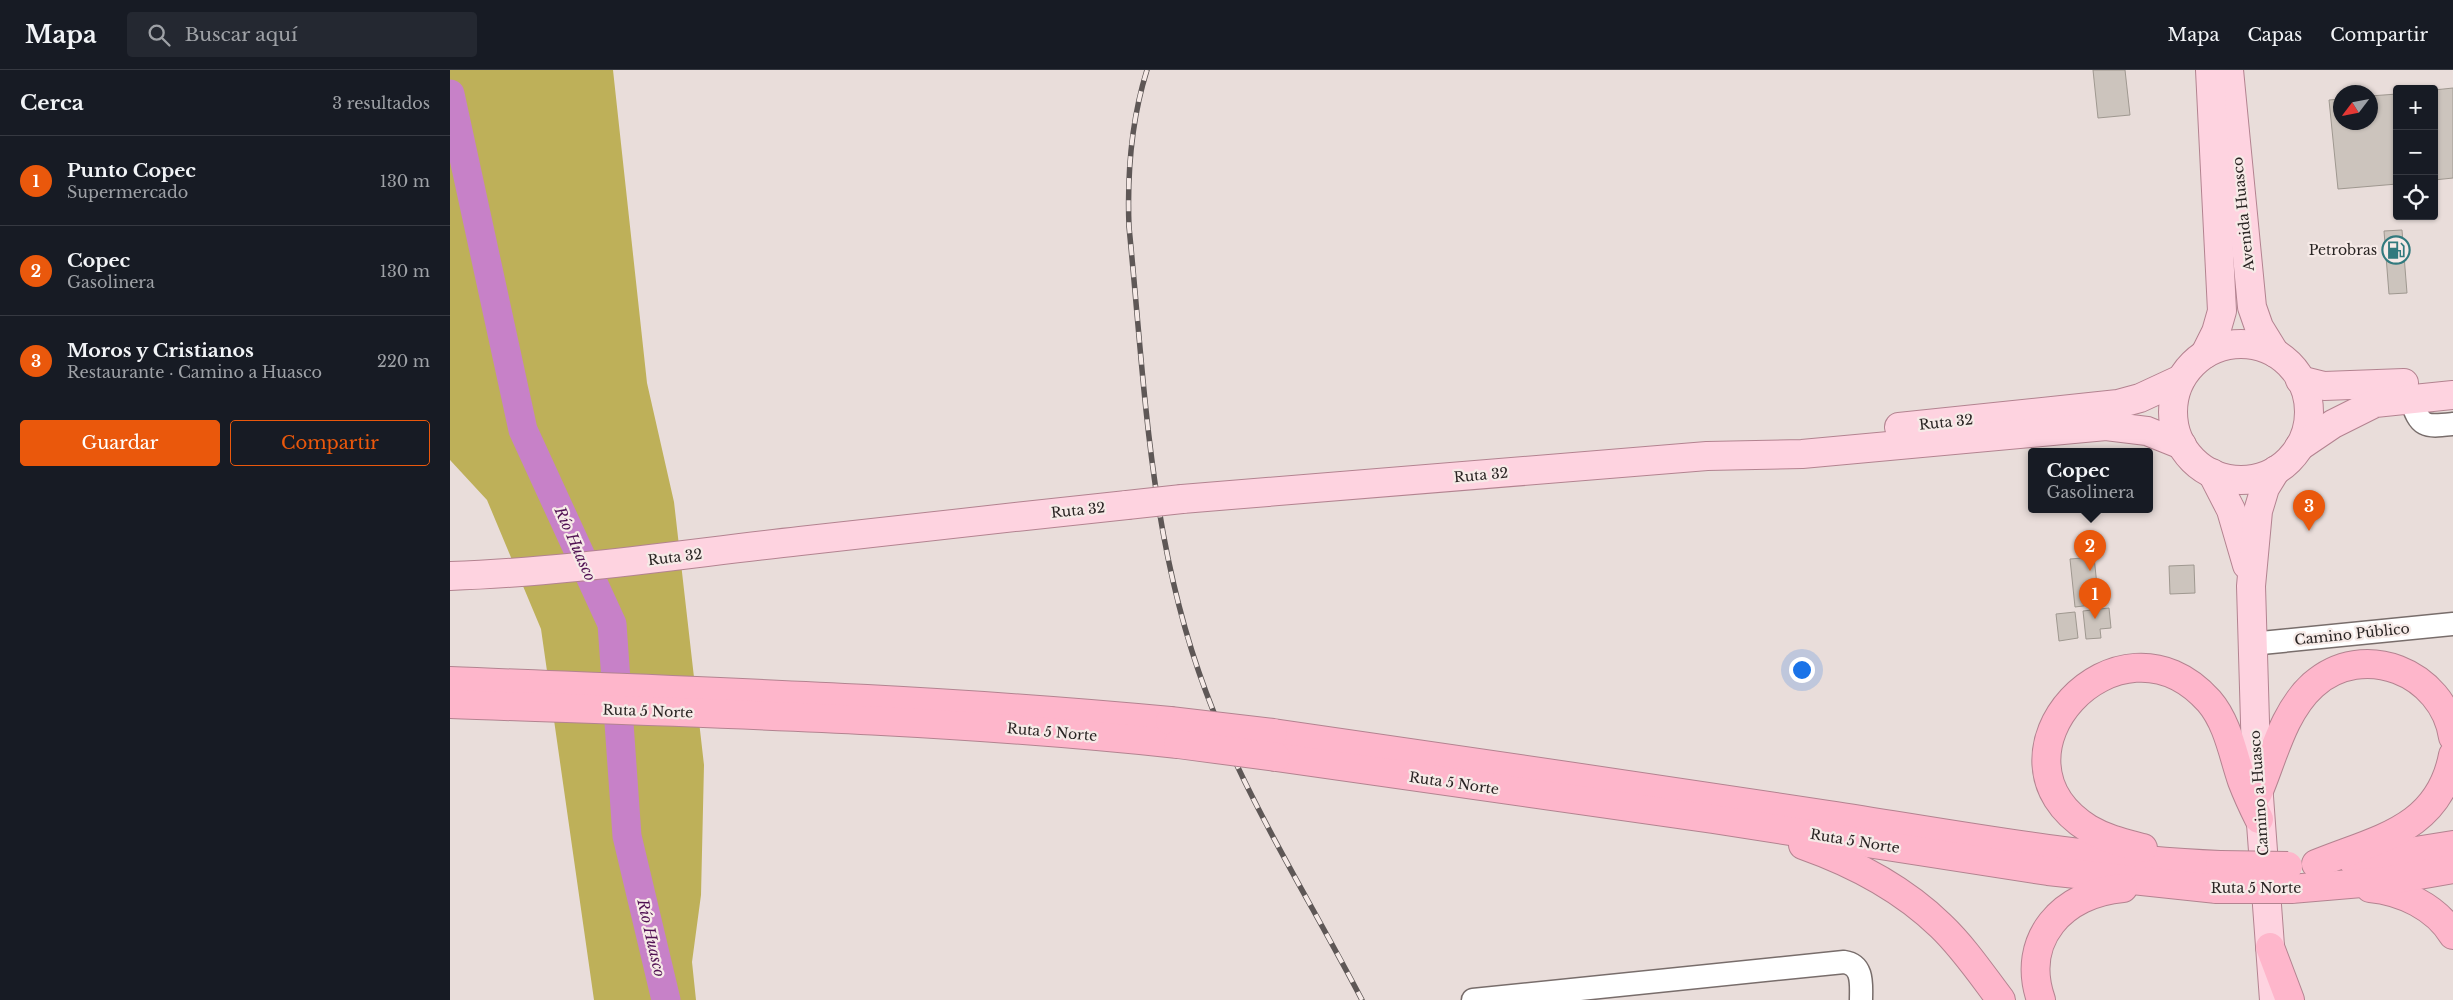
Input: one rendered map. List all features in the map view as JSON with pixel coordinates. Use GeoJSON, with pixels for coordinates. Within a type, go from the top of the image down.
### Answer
{"type":"FeatureCollection","features":[{"type":"Feature","properties":{"kind":"highway"},"geometry":{"type":"LineString","coordinates":[[2259,806],[2288,721],[2304,695],[2324,677],[2349,666],[2362,664],[2389,666],[2414,677],[2425,685],[2442,705],[2453,737]]}},
{"type":"Feature","properties":{"kind":"highway"},"geometry":{"type":"LineString","coordinates":[[2211,873],[2103,836],[2077,820],[2059,800],[2048,772],[2048,753],[2051,736],[2072,697],[2090,682],[2115,672],[2140,669],[2155,670],[2178,677],[2199,691],[2210,703],[2223,726],[2242,781],[2259,806]]}},
{"type":"Feature","properties":{"kind":"highway","name":"Ruta 5 Norte"},"geometry":{"type":"LineString","coordinates":[[450,681],[858,708]]}},
{"type":"Feature","properties":{"kind":"highway","name":"Ruta 5 Norte"},"geometry":{"type":"LineString","coordinates":[[450,704],[1028,708],[1174,733],[1604,780],[2065,851],[2153,862],[2211,873],[2290,878],[2339,886],[2453,869]]}},
{"type":"Feature","properties":{"kind":"highway","name":"Ruta 5 Norte"},"geometry":{"type":"LineString","coordinates":[[1274,745],[1713,819],[2048,871],[2167,885],[2211,873]]}},
{"type":"Feature","properties":{"kind":"highway"},"geometry":{"type":"LineString","coordinates":[[2316,864],[2396,834],[2418,820],[2442,791],[2453,755]]}},
{"type":"Feature","properties":{"kind":"highway"},"geometry":{"type":"LineString","coordinates":[[1713,819],[1799,843],[1827,853],[1890,885],[1942,927],[2001,1000]]}},
{"type":"Feature","properties":{"kind":"highway","name":"Ruta 5 Norte"},"geometry":{"type":"LineString","coordinates":[[2290,878],[2316,864],[2394,856],[2453,845]]}},
{"type":"Feature","properties":{"kind":"highway"},"geometry":{"type":"LineString","coordinates":[[2041,1000],[2036,974],[2036,961],[2043,937],[2057,916],[2076,901],[2099,892],[2167,885]]}},
{"type":"Feature","properties":{"kind":"highway"},"geometry":{"type":"LineString","coordinates":[[2339,886],[2383,890],[2408,898],[2431,912],[2453,935]]}},
{"type":"Feature","properties":{"kind":"main road","name":"Avenida Huasco"},"geometry":{"type":"LineString","coordinates":[[2205,354],[2216,332],[2222,311],[2210,70]]}},
{"type":"Feature","properties":{"kind":"main road","name":"Avenida Huasco"},"geometry":{"type":"LineString","coordinates":[[2229,70],[2252,307],[2259,327],[2275,353]]}},
{"type":"Feature","properties":{"kind":"main road"},"geometry":{"type":"LineString","coordinates":[[2299,447],[2309,413],[2305,390],[2286,361],[2275,353],[2264,348],[2240,343],[2228,345],[2205,354],[2196,361],[2181,379],[2173,405],[2176,432],[2182,445],[2195,461],[2212,473],[2224,478],[2251,479],[2276,470],[2299,447],[2333,424],[2375,403],[2412,399],[2418,387],[2447,385]]}},
{"type":"Feature","properties":{"kind":"main road","name":"Ruta 32"},"geometry":{"type":"LineString","coordinates":[[1707,456],[1805,437],[2101,407],[2140,398],[2181,379]]}},
{"type":"Feature","properties":{"kind":"main road"},"geometry":{"type":"LineString","coordinates":[[2300,380],[2315,385],[2342,387],[2447,385]]}},
{"type":"Feature","properties":{"kind":"main road","name":"Ruta 32"},"geometry":{"type":"LineString","coordinates":[[450,576],[509,574],[647,561],[799,541],[1182,499],[1707,456],[1802,454],[2106,426],[2147,431],[2182,445]]}},
{"type":"Feature","properties":{"kind":"main road","name":"Camino a Huasco"},"geometry":{"type":"LineString","coordinates":[[2276,470],[2265,488],[2258,511],[2251,586],[2251,644],[2259,806],[2270,947],[2276,997]]}},
{"type":"Feature","properties":{"kind":"main road","name":"Camino a Huasco"},"geometry":{"type":"LineString","coordinates":[[2212,473],[2234,517],[2251,586]]}},
{"type":"Feature","properties":{"kind":"street"},"geometry":{"type":"LineString","coordinates":[[2412,399],[2416,415],[2422,423],[2430,426],[2453,424]]}},
{"type":"Feature","properties":{"kind":"street","name":"Camino Público"},"geometry":{"type":"LineString","coordinates":[[2251,644],[2453,624]]}},
{"type":"Feature","properties":{"kind":"street"},"geometry":{"type":"LineString","coordinates":[[1473,1000],[1844,962],[1856,967],[1860,976],[1862,1000]]}},
{"type":"Feature","properties":{"kind":"shaded area"},"geometry":{"type":"Polygon","coordinates":[[[450,70],[613,70],[647,383],[674,502],[704,765],[701,895],[692,962],[696,1000],[594,1000],[541,629],[487,500],[450,460],[450,70]]]}},
{"type":"Feature","properties":{"kind":"building"},"geometry":{"type":"Polygon","coordinates":[[[2093,70],[2125,70],[2130,115],[2098,118],[2093,70]]]}},
{"type":"Feature","properties":{"kind":"building"},"geometry":{"type":"Polygon","coordinates":[[[2453,88],[2453,178],[2438,180],[2438,130],[2438,90],[2453,88]]]}},
{"type":"Feature","properties":{"kind":"building"},"geometry":{"type":"Polygon","coordinates":[[[2393,94],[2393,184],[2338,189],[2329,100],[2333,100],[2333,130],[2378,130],[2378,95],[2393,94]]]}},
{"type":"Feature","properties":{"kind":"building"},"geometry":{"type":"Polygon","coordinates":[[[2402,230],[2407,293],[2389,294],[2384,231],[2402,230]]]}},
{"type":"Feature","properties":{"kind":"building"},"geometry":{"type":"Polygon","coordinates":[[[2094,557],[2099,604],[2075,607],[2070,559],[2094,557]]]}},
{"type":"Feature","properties":{"kind":"building"},"geometry":{"type":"Polygon","coordinates":[[[2194,565],[2195,593],[2170,594],[2169,566],[2194,565]]]}},
{"type":"Feature","properties":{"kind":"building"},"geometry":{"type":"Polygon","coordinates":[[[2109,608],[2111,628],[2100,629],[2101,638],[2086,639],[2083,611],[2109,608]]]}},
{"type":"Feature","properties":{"kind":"building"},"geometry":{"type":"Polygon","coordinates":[[[2075,612],[2078,638],[2059,641],[2056,614],[2075,612]]]}},
{"type":"Feature","properties":{"kind":"waterway","name":"Río Huasco"},"geometry":{"type":"LineString","coordinates":[[450,94],[523,430],[612,624],[627,836],[666,1000]]}},
{"type":"Feature","properties":{"kind":"railway"},"geometry":{"type":"LineString","coordinates":[[1147,70],[1137,109],[1131,148],[1129,227],[1152,462],[1172,578],[1187,635],[1222,732],[1259,810],[1362,1000]]}},
{"type":"Feature","properties":{"kind":"place","name":"Petrobras"},"geometry":{"type":"Point","coordinates":[2396,250]}},
{"type":"Feature","properties":{"kind":"place","name":"Moros y Cristianos"},"geometry":{"type":"Point","coordinates":[2309,531]}},
{"type":"Feature","properties":{"kind":"place","name":"Copec"},"geometry":{"type":"Point","coordinates":[2090,571]}},
{"type":"Feature","properties":{"kind":"place","name":"Punto Copec"},"geometry":{"type":"Point","coordinates":[2095,619]}}]}
